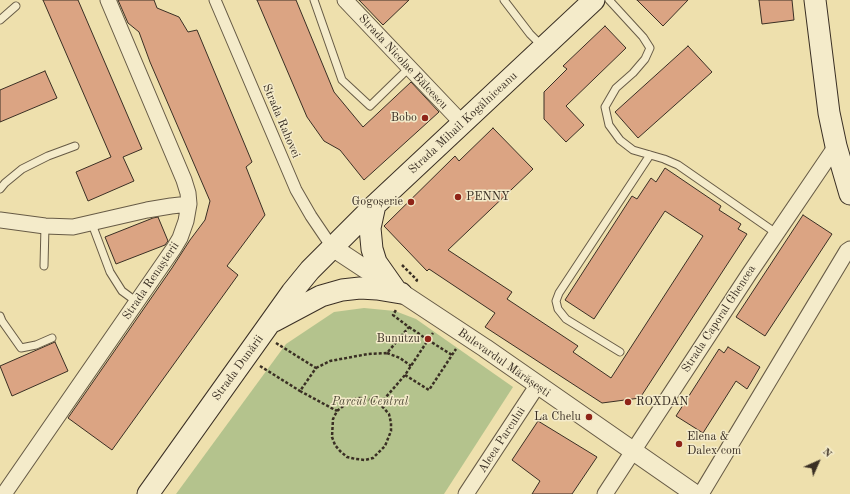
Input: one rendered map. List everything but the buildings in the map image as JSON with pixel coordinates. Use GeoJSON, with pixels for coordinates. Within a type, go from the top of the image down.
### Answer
{"type":"FeatureCollection","features":[{"type":"Feature","properties":{"kind":"main road","name":"Strada Mihail Kogălniceanu"},"geometry":{"type":"LineString","coordinates":[[332,247],[374,205],[594,0]]}},
{"type":"Feature","properties":{"kind":"main road"},"geometry":{"type":"LineString","coordinates":[[815,0],[829,113],[836,146],[846,169],[850,194]]}},
{"type":"Feature","properties":{"kind":"main road"},"geometry":{"type":"LineString","coordinates":[[374,205],[370,228],[372,249],[376,262],[400,293]]}},
{"type":"Feature","properties":{"kind":"main road","name":"Strada Dunării"},"geometry":{"type":"LineString","coordinates":[[148,494],[300,281],[332,247]]}},
{"type":"Feature","properties":{"kind":"main road"},"geometry":{"type":"LineString","coordinates":[[266,329],[321,296],[342,290],[360,288],[400,293]]}},
{"type":"Feature","properties":{"kind":"street","name":"Strada Renașterii"},"geometry":{"type":"LineString","coordinates":[[4,489],[138,302],[180,238],[186,221],[189,204],[188,193],[184,180],[108,0]]}},
{"type":"Feature","properties":{"kind":"street","name":"Strada Rahovei"},"geometry":{"type":"LineString","coordinates":[[215,0],[296,190],[311,216],[332,247]]}},
{"type":"Feature","properties":{"kind":"street","name":"Strada Nicolae Bălcescu"},"geometry":{"type":"LineString","coordinates":[[345,0],[462,123]]}},
{"type":"Feature","properties":{"kind":"street","name":"Strada Caporal Ghencea"},"geometry":{"type":"LineString","coordinates":[[605,494],[776,233],[836,146]]}},
{"type":"Feature","properties":{"kind":"street"},"geometry":{"type":"LineString","coordinates":[[0,220],[45,226],[73,227],[92,224],[147,210],[189,204]]}},
{"type":"Feature","properties":{"kind":"street","name":"Bulevardul Mărășești"},"geometry":{"type":"LineString","coordinates":[[332,247],[465,335],[695,494]]}},
{"type":"Feature","properties":{"kind":"street"},"geometry":{"type":"LineString","coordinates":[[701,494],[847,251],[850,249]]}},
{"type":"Feature","properties":{"kind":"street","name":"Aleea Parcului"},"geometry":{"type":"LineString","coordinates":[[466,494],[537,386]]}},
{"type":"Feature","properties":{"kind":"lane"},"geometry":{"type":"LineString","coordinates":[[314,0],[342,80],[370,106],[409,68]]}},
{"type":"Feature","properties":{"kind":"lane"},"geometry":{"type":"LineString","coordinates":[[504,0],[530,34],[544,48]]}},
{"type":"Feature","properties":{"kind":"lane"},"geometry":{"type":"LineString","coordinates":[[608,0],[643,37],[650,48],[645,59],[633,73],[616,88],[605,107],[609,125],[620,140],[633,150],[664,159],[678,165],[776,233]]}},
{"type":"Feature","properties":{"kind":"lane"},"geometry":{"type":"LineString","coordinates":[[0,20],[16,6]]}},
{"type":"Feature","properties":{"kind":"lane"},"geometry":{"type":"LineString","coordinates":[[0,189],[22,169],[48,156],[76,146]]}},
{"type":"Feature","properties":{"kind":"lane"},"geometry":{"type":"LineString","coordinates":[[620,352],[566,319],[558,309],[556,301],[559,293],[650,155]]}},
{"type":"Feature","properties":{"kind":"lane"},"geometry":{"type":"LineString","coordinates":[[92,224],[110,272],[122,291],[138,302]]}},
{"type":"Feature","properties":{"kind":"lane"},"geometry":{"type":"LineString","coordinates":[[44,266],[45,226]]}},
{"type":"Feature","properties":{"kind":"lane"},"geometry":{"type":"LineString","coordinates":[[0,316],[21,348],[36,346],[52,338]]}},
{"type":"Feature","properties":{"kind":"path"},"geometry":{"type":"LineString","coordinates":[[399,261],[417,280],[400,293],[392,315],[452,356]]}},
{"type":"Feature","properties":{"kind":"path"},"geometry":{"type":"LineString","coordinates":[[380,404],[405,376],[442,320]]}},
{"type":"Feature","properties":{"kind":"path"},"geometry":{"type":"LineString","coordinates":[[387,353],[409,327]]}},
{"type":"Feature","properties":{"kind":"path"},"geometry":{"type":"LineString","coordinates":[[266,329],[316,368]]}},
{"type":"Feature","properties":{"kind":"path"},"geometry":{"type":"LineString","coordinates":[[405,376],[429,390],[465,335]]}},
{"type":"Feature","properties":{"kind":"path"},"geometry":{"type":"LineString","coordinates":[[300,391],[316,368],[330,361],[368,354],[387,353],[400,358],[411,366]]}},
{"type":"Feature","properties":{"kind":"path"},"geometry":{"type":"LineString","coordinates":[[246,357],[300,391],[337,411]]}},
{"type":"Feature","properties":{"kind":"path"},"geometry":{"type":"LineString","coordinates":[[359,398],[368,399],[380,404],[389,414],[391,422],[391,431],[385,446],[373,458],[356,460],[347,457],[335,445],[332,437],[333,419],[337,411],[351,400],[359,398]]}},
{"type":"Feature","properties":{"kind":"green space","name":"Parcul Central"},"geometry":{"type":"Polygon","coordinates":[[[364,308],[395,311],[416,319],[513,387],[444,494],[176,494],[286,344],[334,312],[364,308]]]}},
{"type":"Feature","properties":{"kind":"place","name":"Bobo"},"geometry":{"type":"Point","coordinates":[425,118]}},
{"type":"Feature","properties":{"kind":"place","name":"PENNY"},"geometry":{"type":"Point","coordinates":[458,197]}},
{"type":"Feature","properties":{"kind":"place","name":"Gogoșerie"},"geometry":{"type":"Point","coordinates":[411,202]}},
{"type":"Feature","properties":{"kind":"place","name":"Bunutzu"},"geometry":{"type":"Point","coordinates":[428,339]}},
{"type":"Feature","properties":{"kind":"place","name":"ROXDAN"},"geometry":{"type":"Point","coordinates":[628,402]}},
{"type":"Feature","properties":{"kind":"place","name":"La Chelu"},"geometry":{"type":"Point","coordinates":[589,417]}},
{"type":"Feature","properties":{"kind":"place","name":"Elena & Dalex com"},"geometry":{"type":"Point","coordinates":[679,444]}}]}
